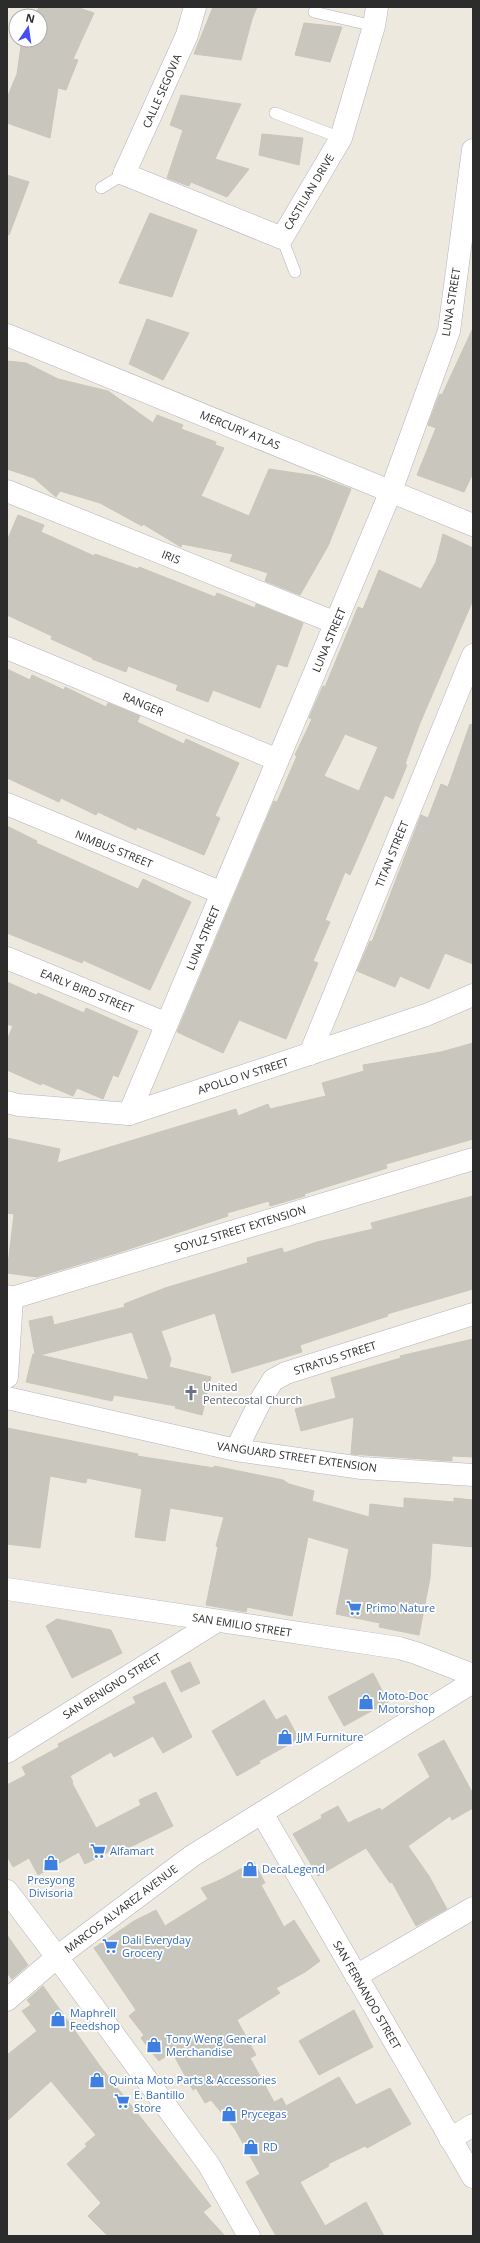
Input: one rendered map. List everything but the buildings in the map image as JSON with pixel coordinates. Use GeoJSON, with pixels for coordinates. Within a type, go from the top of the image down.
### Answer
{"type":"FeatureCollection","features":[{"type":"Feature","properties":{"kind":"street","name":"CALLE SEGOVIA"},"geometry":{"type":"LineString","coordinates":[[124,174],[187,35],[195,7]]}},
{"type":"Feature","properties":{"kind":"street","name":"CASTILIAN DRIVE"},"geometry":{"type":"LineString","coordinates":[[124,174],[282,238],[340,138],[375,16]]}},
{"type":"Feature","properties":{"kind":"street","name":"LUNA STREET"},"geometry":{"type":"LineString","coordinates":[[129,1114],[391,492],[449,331],[473,150]]}},
{"type":"Feature","properties":{"kind":"street","name":"MERCURY ATLAS"},"geometry":{"type":"LineString","coordinates":[[7,334],[473,525]]}},
{"type":"Feature","properties":{"kind":"street","name":"IRIS"},"geometry":{"type":"LineString","coordinates":[[7,491],[336,623]]}},
{"type":"Feature","properties":{"kind":"street","name":"RANGER"},"geometry":{"type":"LineString","coordinates":[[7,648],[278,760]]}},
{"type":"Feature","properties":{"kind":"street","name":"TITAN STREET"},"geometry":{"type":"LineString","coordinates":[[310,1054],[473,654]]}},
{"type":"Feature","properties":{"kind":"street","name":"NIMBUS STREET"},"geometry":{"type":"LineString","coordinates":[[7,804],[222,893]]}},
{"type":"Feature","properties":{"kind":"street","name":"EARLY BIRD STREET"},"geometry":{"type":"LineString","coordinates":[[7,958],[167,1024]]}},
{"type":"Feature","properties":{"kind":"street","name":"APOLLO IV STREET"},"geometry":{"type":"LineString","coordinates":[[7,1102],[18,1105],[129,1114],[426,1015],[473,995]]}},
{"type":"Feature","properties":{"kind":"street","name":"SOYUZ STREET EXTENSION"},"geometry":{"type":"LineString","coordinates":[[9,1297],[473,1159]]}},
{"type":"Feature","properties":{"kind":"street"},"geometry":{"type":"LineString","coordinates":[[7,1377],[9,1297]]}},
{"type":"Feature","properties":{"kind":"street","name":"STRATUS STREET"},"geometry":{"type":"LineString","coordinates":[[236,1450],[263,1396],[273,1380],[286,1373],[473,1314]]}},
{"type":"Feature","properties":{"kind":"street","name":"VANGUARD STREET EXTENSION"},"geometry":{"type":"LineString","coordinates":[[7,1398],[236,1450],[362,1468],[473,1475]]}},
{"type":"Feature","properties":{"kind":"street","name":"SAN EMILIO STREET"},"geometry":{"type":"LineString","coordinates":[[7,1589],[399,1648],[473,1675]]}},
{"type":"Feature","properties":{"kind":"street","name":"SAN BENIGNO STREET"},"geometry":{"type":"LineString","coordinates":[[7,1752],[217,1621]]}},
{"type":"Feature","properties":{"kind":"street","name":"MARCOS ALVAREZ AVENUE"},"geometry":{"type":"LineString","coordinates":[[249,2236],[209,2165],[57,1957],[192,1856],[473,1682]]}},
{"type":"Feature","properties":{"kind":"street","name":"SAN FERNANDO STREET"},"geometry":{"type":"LineString","coordinates":[[262,1813],[473,2177]]}},
{"type":"Feature","properties":{"kind":"street"},"geometry":{"type":"LineString","coordinates":[[7,1891],[57,1957],[7,2000]]}},
{"type":"Feature","properties":{"kind":"street"},"geometry":{"type":"LineString","coordinates":[[356,1976],[473,1908]]}},
{"type":"Feature","properties":{"kind":"street"},"geometry":{"type":"LineString","coordinates":[[450,2139],[473,2125]]}},
{"type":"Feature","properties":{"kind":"lane"},"geometry":{"type":"LineString","coordinates":[[314,12],[375,16]]}},
{"type":"Feature","properties":{"kind":"lane"},"geometry":{"type":"LineString","coordinates":[[275,113],[340,138]]}},
{"type":"Feature","properties":{"kind":"lane"},"geometry":{"type":"LineString","coordinates":[[101,188],[124,174]]}},
{"type":"Feature","properties":{"kind":"lane"},"geometry":{"type":"LineString","coordinates":[[282,238],[295,272]]}},
{"type":"Feature","properties":{"kind":"place","name":"United Pentecostal Church"},"geometry":{"type":"Point","coordinates":[191,1393]}},
{"type":"Feature","properties":{"kind":"place","name":"Primo Nature"},"geometry":{"type":"Point","coordinates":[354,1608]}},
{"type":"Feature","properties":{"kind":"place","name":"Moto-Doc Motorshop"},"geometry":{"type":"Point","coordinates":[366,1702]}},
{"type":"Feature","properties":{"kind":"place","name":"JJM Furniture"},"geometry":{"type":"Point","coordinates":[285,1737]}},
{"type":"Feature","properties":{"kind":"place","name":"Alfamart"},"geometry":{"type":"Point","coordinates":[98,1851]}},
{"type":"Feature","properties":{"kind":"place","name":"Presyong Divisoria"},"geometry":{"type":"Point","coordinates":[51,1863]}},
{"type":"Feature","properties":{"kind":"place","name":"DecaLegend"},"geometry":{"type":"Point","coordinates":[250,1869]}},
{"type":"Feature","properties":{"kind":"place","name":"Dali Everyday Grocery"},"geometry":{"type":"Point","coordinates":[110,1946]}},
{"type":"Feature","properties":{"kind":"place","name":"Maphrell Feedshop"},"geometry":{"type":"Point","coordinates":[58,2019]}},
{"type":"Feature","properties":{"kind":"place","name":"Tony Weng General Merchandise"},"geometry":{"type":"Point","coordinates":[154,2045]}},
{"type":"Feature","properties":{"kind":"place","name":"Quinta Moto Parts & Accessories"},"geometry":{"type":"Point","coordinates":[97,2080]}},
{"type":"Feature","properties":{"kind":"place","name":"E. Bantillo Store"},"geometry":{"type":"Point","coordinates":[122,2101]}},
{"type":"Feature","properties":{"kind":"place","name":"Prycegas"},"geometry":{"type":"Point","coordinates":[229,2114]}},
{"type":"Feature","properties":{"kind":"place","name":"RD"},"geometry":{"type":"Point","coordinates":[251,2147]}}]}
